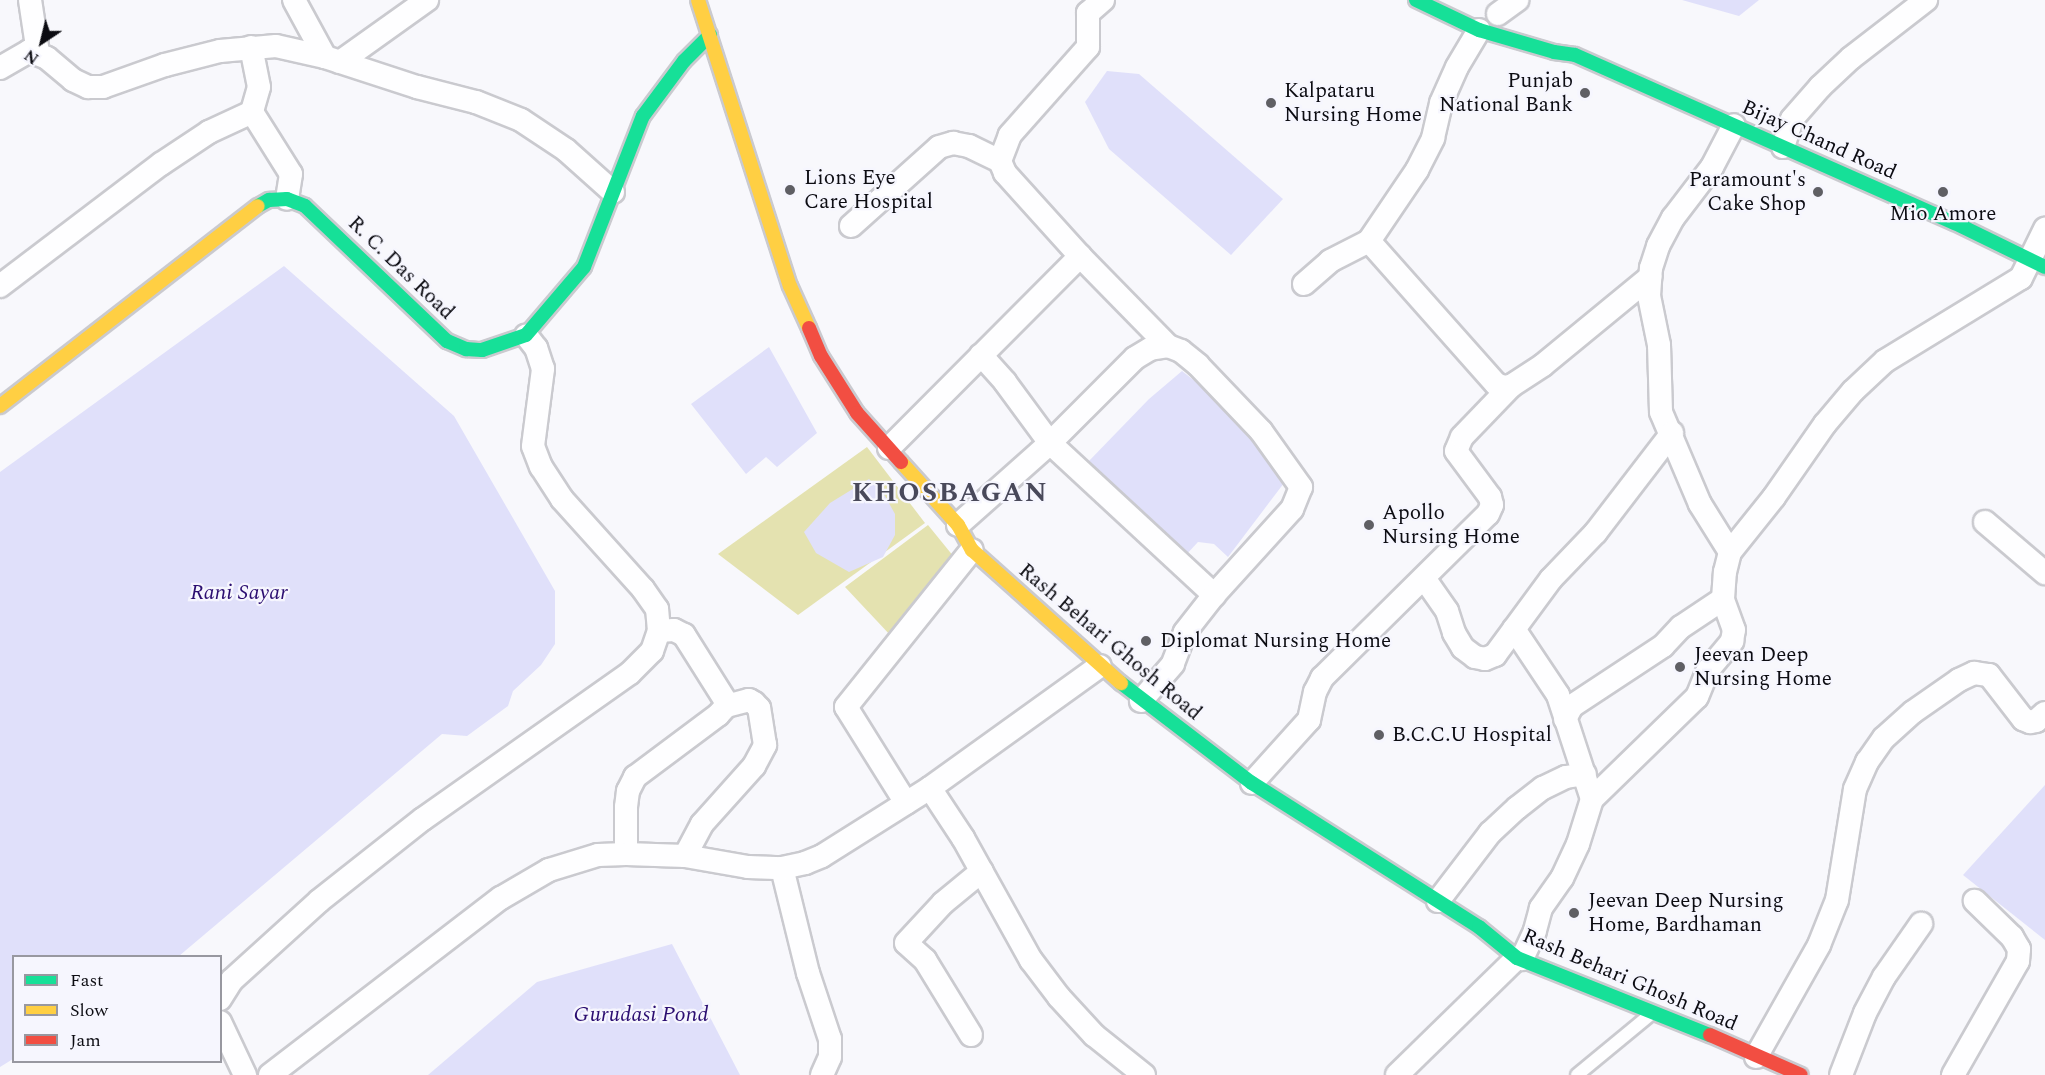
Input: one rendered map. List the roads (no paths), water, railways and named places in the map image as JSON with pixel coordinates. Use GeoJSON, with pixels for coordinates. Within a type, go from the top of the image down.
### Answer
{"type":"FeatureCollection","features":[{"type":"Feature","properties":{"kind":"street"},"geometry":{"type":"LineString","coordinates":[[30,0],[38,53]]}},
{"type":"Feature","properties":{"kind":"street"},"geometry":{"type":"LineString","coordinates":[[294,0],[332,60]]}},
{"type":"Feature","properties":{"kind":"street"},"geometry":{"type":"LineString","coordinates":[[332,60],[427,0]]}},
{"type":"Feature","properties":{"kind":"street","name":"Rash Behari Ghosh Road"},"geometry":{"type":"LineString","coordinates":[[698,0],[790,286],[821,356],[856,413],[958,525],[972,550],[1140,701],[1252,783],[1479,927],[1519,958],[1655,1011],[1801,1075]]}},
{"type":"Feature","properties":{"kind":"street"},"geometry":{"type":"LineString","coordinates":[[1000,161],[1010,135],[1088,47],[1088,13],[1103,0]]}},
{"type":"Feature","properties":{"kind":"street","name":"Bijay Chand Road"},"geometry":{"type":"LineString","coordinates":[[1416,0],[1496,19],[1554,52],[1575,55],[1784,147],[2037,264]]}},
{"type":"Feature","properties":{"kind":"street"},"geometry":{"type":"LineString","coordinates":[[1304,284],[1330,261],[1369,242],[1417,170],[1433,138],[1441,103],[1449,85],[1496,19],[1517,0]]}},
{"type":"Feature","properties":{"kind":"street"},"geometry":{"type":"LineString","coordinates":[[1784,147],[1792,119],[1820,87],[1851,58],[1926,0]]}},
{"type":"Feature","properties":{"kind":"street"},"geometry":{"type":"LineString","coordinates":[[222,996],[240,972],[319,901],[423,819],[630,673],[652,651],[659,631],[657,609],[643,589],[562,499],[541,467],[533,446],[543,369],[536,348],[526,335],[584,267],[643,116],[684,61],[711,35]]}},
{"type":"Feature","properties":{"kind":"street","name":"Bijay Chand Road"},"geometry":{"type":"LineString","coordinates":[[1549,36],[1559,40],[1575,55]]}},
{"type":"Feature","properties":{"kind":"street"},"geometry":{"type":"LineString","coordinates":[[0,406],[48,371],[249,212],[269,200],[287,199],[291,174],[252,112],[259,87],[251,46]]}},
{"type":"Feature","properties":{"kind":"street"},"geometry":{"type":"LineString","coordinates":[[0,68],[29,51],[38,53],[74,80],[88,87],[103,87],[176,62],[220,51],[251,46],[276,46],[476,102],[521,120],[566,150],[613,192]]}},
{"type":"Feature","properties":{"kind":"street"},"geometry":{"type":"LineString","coordinates":[[0,286],[161,164],[208,132],[252,112]]}},
{"type":"Feature","properties":{"kind":"street"},"geometry":{"type":"LineString","coordinates":[[1730,552],[1700,504],[1672,433],[1661,412],[1659,345],[1649,296],[1650,277],[1658,246],[1673,218],[1712,167],[1734,126]]}},
{"type":"Feature","properties":{"kind":"street"},"geometry":{"type":"LineString","coordinates":[[851,226],[939,147],[952,143],[969,146],[1000,161],[1005,173],[1080,256],[1168,346],[1181,351],[1198,365],[1261,431],[1301,487],[1292,509],[1214,596],[1180,640],[1173,664],[1140,701]]}},
{"type":"Feature","properties":{"kind":"street","name":"R. C. Das Road"},"geometry":{"type":"LineString","coordinates":[[287,199],[305,207],[447,341],[466,349],[482,350],[526,335]]}},
{"type":"Feature","properties":{"kind":"street"},"geometry":{"type":"LineString","coordinates":[[1397,1075],[1519,958],[1535,931],[1541,908],[1562,878],[1578,844],[1592,799],[1701,690],[1708,670],[1732,641],[1734,630],[1723,599],[1725,572],[1730,552],[1853,391],[1885,361],[2021,278],[2037,264],[2045,229]]}},
{"type":"Feature","properties":{"kind":"street"},"geometry":{"type":"LineString","coordinates":[[1369,242],[1496,384],[1504,387],[1511,386]]}},
{"type":"Feature","properties":{"kind":"street"},"geometry":{"type":"LineString","coordinates":[[889,448],[1080,256]]}},
{"type":"Feature","properties":{"kind":"street"},"geometry":{"type":"LineString","coordinates":[[1252,783],[1309,720],[1315,692],[1322,678],[1488,514],[1492,506],[1490,497],[1455,452],[1462,437],[1511,386],[1543,365],[1650,277]]}},
{"type":"Feature","properties":{"kind":"street"},"geometry":{"type":"LineString","coordinates":[[958,525],[1050,442],[1135,358],[1150,349],[1168,346]]}},
{"type":"Feature","properties":{"kind":"street"},"geometry":{"type":"LineString","coordinates":[[981,355],[1005,382],[1050,442],[1214,596]]}},
{"type":"Feature","properties":{"kind":"street"},"geometry":{"type":"LineString","coordinates":[[1424,578],[1447,611],[1454,633],[1463,648],[1475,657],[1485,659],[1495,654],[1551,579],[1596,532],[1672,433]]}},
{"type":"Feature","properties":{"kind":"street"},"geometry":{"type":"LineString","coordinates":[[1985,522],[2045,573]]}},
{"type":"Feature","properties":{"kind":"street"},"geometry":{"type":"LineString","coordinates":[[906,802],[846,707],[972,550]]}},
{"type":"Feature","properties":{"kind":"street"},"geometry":{"type":"LineString","coordinates":[[1565,719],[1572,706],[1663,646],[1681,627],[1723,599]]}},
{"type":"Feature","properties":{"kind":"street"},"geometry":{"type":"LineString","coordinates":[[1514,629],[1558,695],[1592,799]]}},
{"type":"Feature","properties":{"kind":"street"},"geometry":{"type":"LineString","coordinates":[[659,631],[674,630],[684,635],[725,700],[726,706]]}},
{"type":"Feature","properties":{"kind":"street"},"geometry":{"type":"LineString","coordinates":[[270,1075],[501,898],[549,870],[578,859],[626,854],[685,856],[748,867],[782,868],[822,856],[930,788],[1100,666]]}},
{"type":"Feature","properties":{"kind":"street"},"geometry":{"type":"LineString","coordinates":[[1756,1057],[1819,945],[1837,900],[1855,789],[1867,762],[1884,738],[1913,712],[1974,672],[1989,675],[2023,719],[2030,722],[2036,721],[2045,713]]}},
{"type":"Feature","properties":{"kind":"street"},"geometry":{"type":"LineString","coordinates":[[626,854],[626,807],[628,791],[635,777],[718,715],[726,706],[749,700],[759,708],[765,745],[754,766],[702,824],[685,856]]}},
{"type":"Feature","properties":{"kind":"street"},"geometry":{"type":"LineString","coordinates":[[1438,901],[1490,833],[1517,808],[1543,788],[1566,777],[1585,774]]}},
{"type":"Feature","properties":{"kind":"street"},"geometry":{"type":"LineString","coordinates":[[930,788],[982,871],[1031,960],[1059,997],[1094,1035],[1144,1075]]}},
{"type":"Feature","properties":{"kind":"street"},"geometry":{"type":"LineString","coordinates":[[782,868],[808,973],[830,1039],[830,1057],[822,1075]]}},
{"type":"Feature","properties":{"kind":"street"},"geometry":{"type":"LineString","coordinates":[[971,1035],[925,960],[906,943],[943,903],[982,871]]}},
{"type":"Feature","properties":{"kind":"street"},"geometry":{"type":"LineString","coordinates":[[1953,1075],[2018,961],[2019,949],[2012,936],[1975,901]]}},
{"type":"Feature","properties":{"kind":"street"},"geometry":{"type":"LineString","coordinates":[[1841,1075],[1865,1013],[1884,977],[1921,924]]}},
{"type":"Feature","properties":{"kind":"street"},"geometry":{"type":"LineString","coordinates":[[222,1026],[245,1075]]}},
{"type":"Feature","properties":{"kind":"lane"},"geometry":{"type":"LineString","coordinates":[[1577,1075],[1655,1011]]}},
{"type":"Feature","properties":{"kind":"water"},"geometry":{"type":"Polygon","coordinates":[[[1682,0],[1759,0],[1739,16],[1682,0]]]}},
{"type":"Feature","properties":{"kind":"water"},"geometry":{"type":"Polygon","coordinates":[[[1107,71],[1139,74],[1283,199],[1231,255],[1109,149],[1085,102],[1107,71]]]}},
{"type":"Feature","properties":{"kind":"water","name":"Rani Sayar"},"geometry":{"type":"Polygon","coordinates":[[[284,266],[454,416],[555,591],[555,644],[541,665],[513,691],[508,706],[467,736],[442,734],[180,955],[12,955],[12,1060],[0,1067],[0,472],[284,266]]]}},
{"type":"Feature","properties":{"kind":"water"},"geometry":{"type":"Polygon","coordinates":[[[769,347],[817,433],[777,467],[766,457],[746,474],[691,404],[769,347]]]}},
{"type":"Feature","properties":{"kind":"water"},"geometry":{"type":"Polygon","coordinates":[[[1182,371],[1219,400],[1225,397],[1284,483],[1228,557],[1214,544],[1198,542],[1184,557],[1087,463],[1149,399],[1182,371]]]}},
{"type":"Feature","properties":{"kind":"water"},"geometry":{"type":"Polygon","coordinates":[[[869,479],[885,496],[895,514],[895,535],[883,557],[849,572],[816,553],[804,532],[830,503],[869,479]]]}},
{"type":"Feature","properties":{"kind":"water"},"geometry":{"type":"Polygon","coordinates":[[[2045,785],[2045,940],[1963,875],[2045,785]]]}},
{"type":"Feature","properties":{"kind":"water","name":"Gurudasi Pond"},"geometry":{"type":"Polygon","coordinates":[[[672,944],[740,1075],[428,1075],[537,982],[672,944]]]}},
{"type":"Feature","properties":{"kind":"place","name":"Punjab National Bank"},"geometry":{"type":"Point","coordinates":[1585,93]}},
{"type":"Feature","properties":{"kind":"place","name":"Kalpataru Nursing Home"},"geometry":{"type":"Point","coordinates":[1271,103]}},
{"type":"Feature","properties":{"kind":"place","name":"Lions Eye Care Hospital"},"geometry":{"type":"Point","coordinates":[790,190]}},
{"type":"Feature","properties":{"kind":"place","name":"Paramount's Cake Shop"},"geometry":{"type":"Point","coordinates":[1818,192]}},
{"type":"Feature","properties":{"kind":"place","name":"Mio Amore"},"geometry":{"type":"Point","coordinates":[1943,192]}},
{"type":"Feature","properties":{"kind":"place","name":"Apollo Nursing Home"},"geometry":{"type":"Point","coordinates":[1369,525]}},
{"type":"Feature","properties":{"kind":"place","name":"Diplomat Nursing Home"},"geometry":{"type":"Point","coordinates":[1146,641]}},
{"type":"Feature","properties":{"kind":"place","name":"Jeevan Deep Nursing Home"},"geometry":{"type":"Point","coordinates":[1680,667]}},
{"type":"Feature","properties":{"kind":"place","name":"B.C.C.U Hospital"},"geometry":{"type":"Point","coordinates":[1379,735]}},
{"type":"Feature","properties":{"kind":"place","name":"Jeevan Deep Nursing Home, Bardhaman"},"geometry":{"type":"Point","coordinates":[1574,913]}},
{"type":"Feature","properties":{"kind":"district","name":"KHOSBAGAN"},"geometry":{"type":"Point","coordinates":[950,494]}}]}
